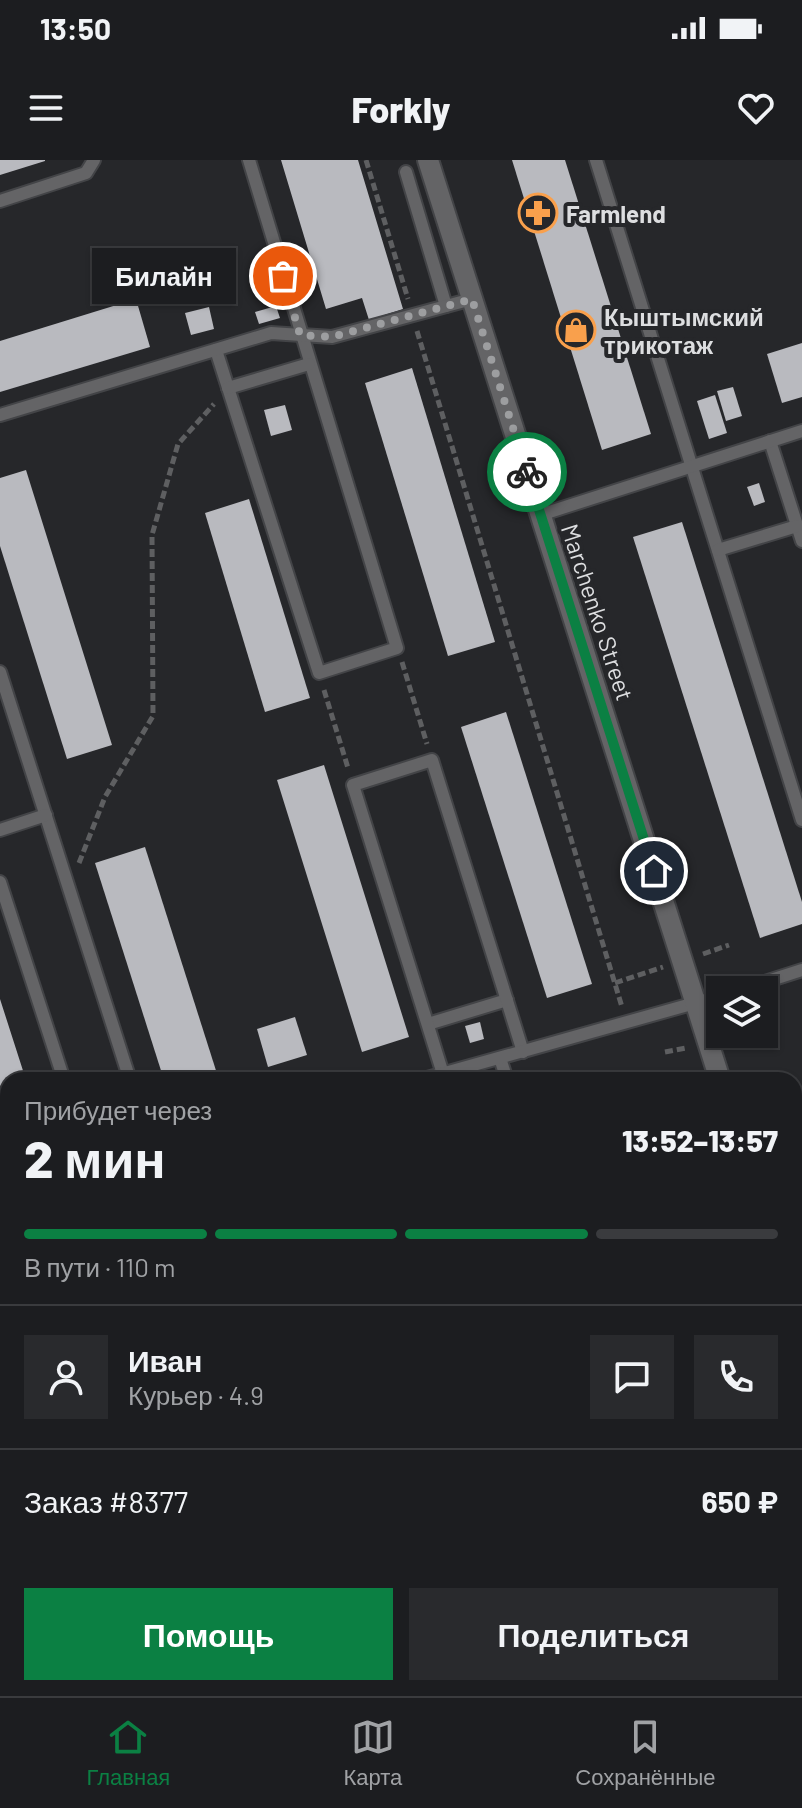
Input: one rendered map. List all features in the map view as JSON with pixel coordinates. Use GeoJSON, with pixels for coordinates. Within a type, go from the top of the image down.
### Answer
{"type":"FeatureCollection","features":[{"type":"Feature","properties":{"kind":"street","name":"Marchenko Street"},"geometry":{"type":"LineString","coordinates":[[428,160],[717,1072]]}},
{"type":"Feature","properties":{"kind":"lane"},"geometry":{"type":"LineString","coordinates":[[0,201],[86,173],[94,160]]}},
{"type":"Feature","properties":{"kind":"lane"},"geometry":{"type":"LineString","coordinates":[[216,350],[319,673],[397,648],[249,160]]}},
{"type":"Feature","properties":{"kind":"lane"},"geometry":{"type":"LineString","coordinates":[[596,160],[802,820]]}},
{"type":"Feature","properties":{"kind":"lane"},"geometry":{"type":"LineString","coordinates":[[406,172],[446,306]]}},
{"type":"Feature","properties":{"kind":"lane"},"geometry":{"type":"LineString","coordinates":[[0,415],[271,333],[332,337],[472,299]]}},
{"type":"Feature","properties":{"kind":"lane"},"geometry":{"type":"LineString","coordinates":[[228,388],[309,364]]}},
{"type":"Feature","properties":{"kind":"lane"},"geometry":{"type":"LineString","coordinates":[[540,515],[802,431]]}},
{"type":"Feature","properties":{"kind":"lane"},"geometry":{"type":"LineString","coordinates":[[770,441],[802,541]]}},
{"type":"Feature","properties":{"kind":"lane"},"geometry":{"type":"LineString","coordinates":[[718,550],[797,526]]}},
{"type":"Feature","properties":{"kind":"lane"},"geometry":{"type":"LineString","coordinates":[[0,672],[127,1072]]}},
{"type":"Feature","properties":{"kind":"lane"},"geometry":{"type":"LineString","coordinates":[[442,1072],[353,785],[432,760],[523,1052]]}},
{"type":"Feature","properties":{"kind":"lane"},"geometry":{"type":"LineString","coordinates":[[0,830],[46,815]]}},
{"type":"Feature","properties":{"kind":"lane"},"geometry":{"type":"LineString","coordinates":[[0,882],[61,1072]]}},
{"type":"Feature","properties":{"kind":"lane"},"geometry":{"type":"LineString","coordinates":[[778,978],[802,970]]}},
{"type":"Feature","properties":{"kind":"lane"},"geometry":{"type":"LineString","coordinates":[[428,1024],[507,1000]]}},
{"type":"Feature","properties":{"kind":"lane"},"geometry":{"type":"LineString","coordinates":[[450,1072],[706,1001]]}},
{"type":"Feature","properties":{"kind":"lane"},"geometry":{"type":"LineString","coordinates":[[500,1058],[504,1072]]}},
{"type":"Feature","properties":{"kind":"path"},"geometry":{"type":"LineString","coordinates":[[366,160],[627,1023]]}},
{"type":"Feature","properties":{"kind":"path"},"geometry":{"type":"LineString","coordinates":[[69,889],[105,797],[153,716],[152,535],[178,444],[228,388]]}},
{"type":"Feature","properties":{"kind":"path"},"geometry":{"type":"LineString","coordinates":[[397,648],[432,760]]}},
{"type":"Feature","properties":{"kind":"path"},"geometry":{"type":"LineString","coordinates":[[319,673],[353,785]]}},
{"type":"Feature","properties":{"kind":"building"},"geometry":{"type":"Polygon","coordinates":[[[0,160],[45,160],[45,161],[0,175],[0,160]]]}},
{"type":"Feature","properties":{"kind":"building"},"geometry":{"type":"Polygon","coordinates":[[[281,160],[358,160],[403,309],[369,320],[362,298],[326,309],[281,160]]]}},
{"type":"Feature","properties":{"kind":"building"},"geometry":{"type":"Polygon","coordinates":[[[512,160],[565,160],[651,434],[602,450],[512,160]]]}},
{"type":"Feature","properties":{"kind":"building"},"geometry":{"type":"Polygon","coordinates":[[[136,299],[150,347],[0,392],[0,341],[136,299]]]}},
{"type":"Feature","properties":{"kind":"building"},"geometry":{"type":"Polygon","coordinates":[[[276,306],[280,318],[259,324],[255,312],[276,306]]]}},
{"type":"Feature","properties":{"kind":"building"},"geometry":{"type":"Polygon","coordinates":[[[209,307],[214,329],[191,335],[185,313],[209,307]]]}},
{"type":"Feature","properties":{"kind":"building"},"geometry":{"type":"Polygon","coordinates":[[[802,343],[802,397],[782,403],[767,354],[802,343]]]}},
{"type":"Feature","properties":{"kind":"building"},"geometry":{"type":"Polygon","coordinates":[[[412,368],[495,642],[448,656],[365,383],[412,368]]]}},
{"type":"Feature","properties":{"kind":"building"},"geometry":{"type":"Polygon","coordinates":[[[733,387],[742,416],[726,421],[717,391],[733,387]]]}},
{"type":"Feature","properties":{"kind":"building"},"geometry":{"type":"Polygon","coordinates":[[[715,395],[727,433],[709,439],[697,401],[715,395]]]}},
{"type":"Feature","properties":{"kind":"building"},"geometry":{"type":"Polygon","coordinates":[[[285,405],[292,430],[271,436],[264,410],[285,405]]]}},
{"type":"Feature","properties":{"kind":"building"},"geometry":{"type":"Polygon","coordinates":[[[26,470],[112,745],[67,759],[0,546],[0,478],[26,470]]]}},
{"type":"Feature","properties":{"kind":"building"},"geometry":{"type":"Polygon","coordinates":[[[759,483],[765,502],[754,506],[747,487],[759,483]]]}},
{"type":"Feature","properties":{"kind":"building"},"geometry":{"type":"Polygon","coordinates":[[[249,499],[310,698],[265,712],[205,513],[249,499]]]}},
{"type":"Feature","properties":{"kind":"building"},"geometry":{"type":"Polygon","coordinates":[[[682,522],[802,902],[802,924],[760,938],[633,537],[682,522]]]}},
{"type":"Feature","properties":{"kind":"building"},"geometry":{"type":"Polygon","coordinates":[[[506,712],[592,984],[547,998],[461,727],[506,712]]]}},
{"type":"Feature","properties":{"kind":"building"},"geometry":{"type":"Polygon","coordinates":[[[324,765],[409,1037],[362,1052],[277,780],[324,765]]]}},
{"type":"Feature","properties":{"kind":"building"},"geometry":{"type":"Polygon","coordinates":[[[145,847],[216,1072],[161,1072],[95,863],[145,847]]]}},
{"type":"Feature","properties":{"kind":"building"},"geometry":{"type":"Polygon","coordinates":[[[0,999],[23,1072],[0,1072],[0,999]]]}},
{"type":"Feature","properties":{"kind":"building"},"geometry":{"type":"Polygon","coordinates":[[[295,1017],[307,1055],[268,1067],[257,1029],[295,1017]]]}},
{"type":"Feature","properties":{"kind":"building"},"geometry":{"type":"Polygon","coordinates":[[[480,1022],[484,1039],[470,1043],[465,1026],[480,1022]]]}},
{"type":"Feature","properties":{"kind":"way so far"},"geometry":{"type":"LineString","coordinates":[[283,276],[300,335],[332,337],[472,299],[527,472]]}},
{"type":"Feature","properties":{"kind":"place","name":"Farmlend"},"geometry":{"type":"Point","coordinates":[538,213]}},
{"type":"Feature","properties":{"kind":"place","name":"Билайн"},"geometry":{"type":"Point","coordinates":[283,276]}},
{"type":"Feature","properties":{"kind":"place","name":"Кыштымский трикотаж"},"geometry":{"type":"Point","coordinates":[576,330]}},
{"type":"Feature","properties":{"kind":"route"},"geometry":{"type":"LineString","coordinates":[[527,472],[654,871]]}}]}
